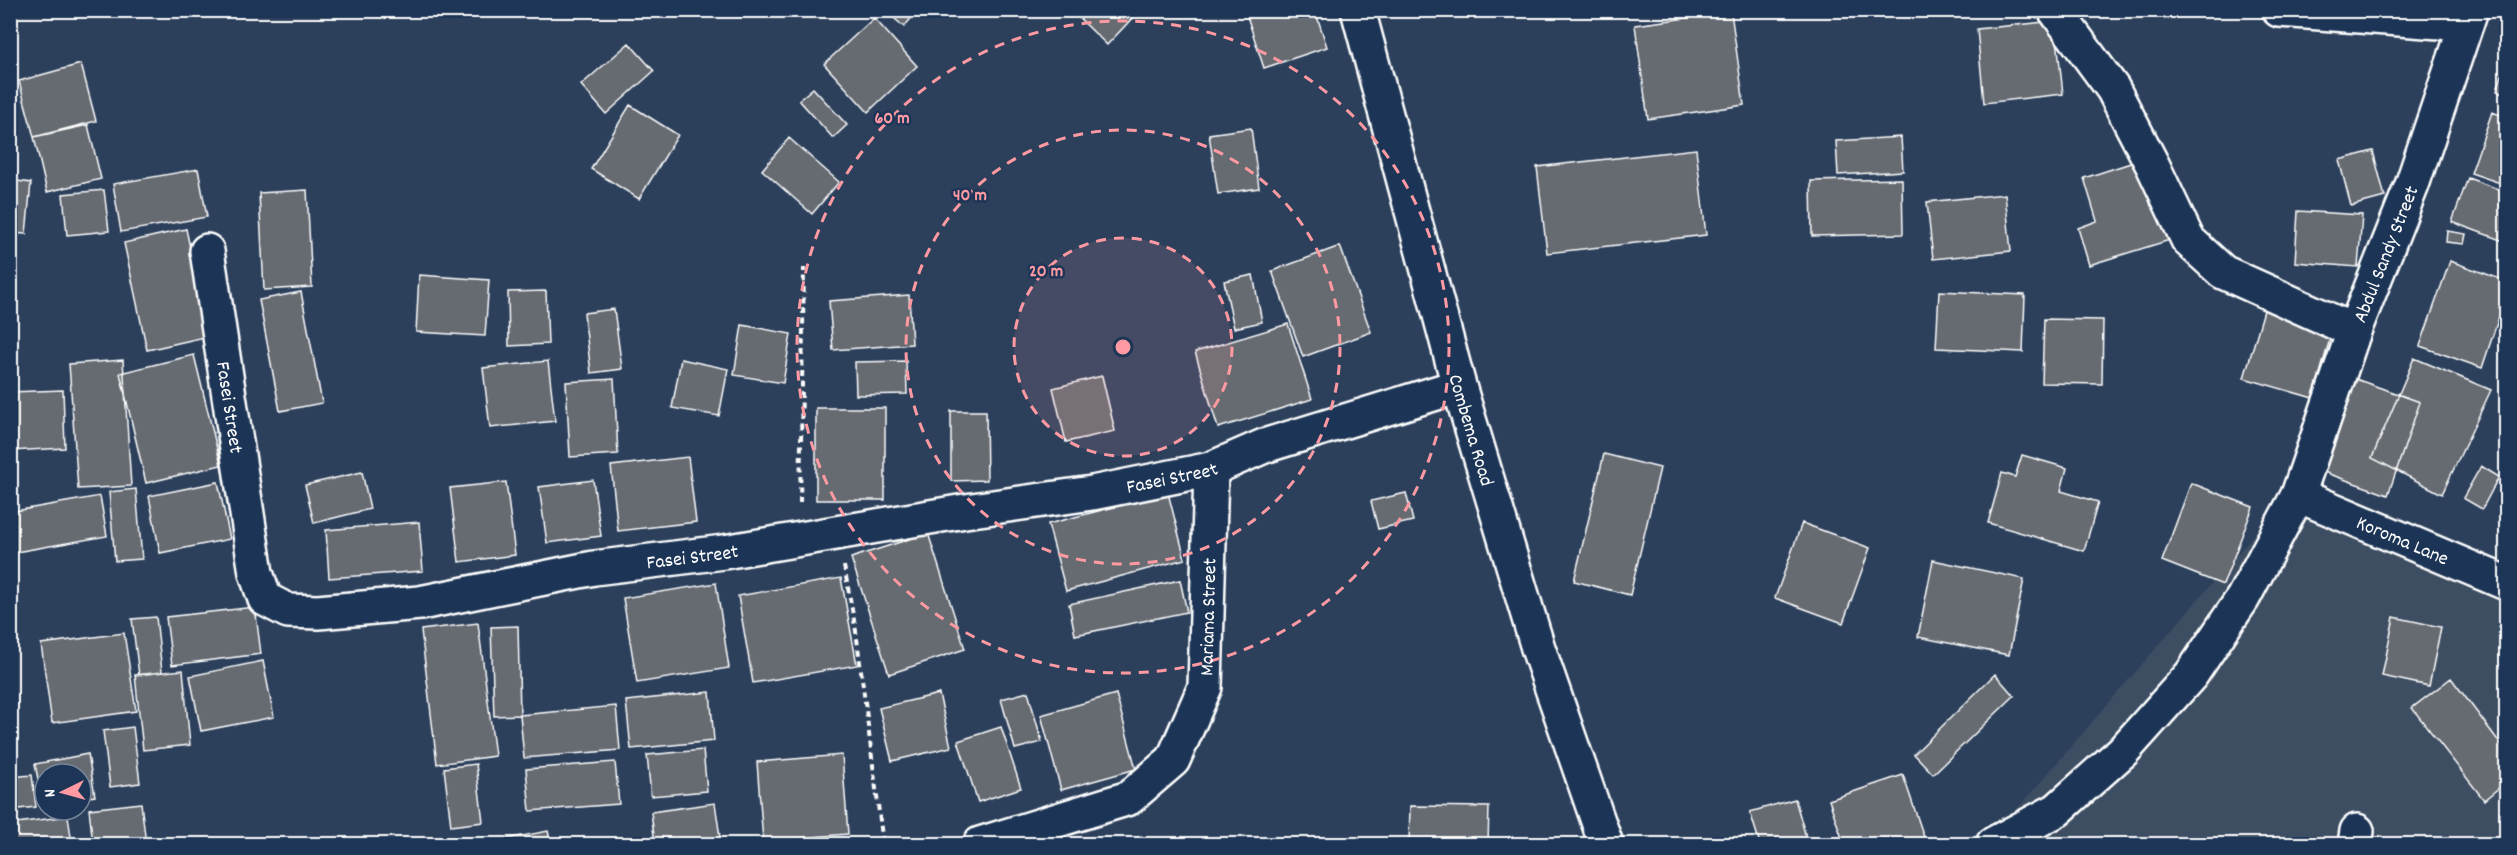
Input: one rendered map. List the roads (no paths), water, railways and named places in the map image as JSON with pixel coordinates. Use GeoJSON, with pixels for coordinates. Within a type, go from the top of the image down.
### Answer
{"type":"FeatureCollection","features":[{"type":"Feature","properties":{"kind":"street","name":"Combema Road"},"geometry":{"type":"LineString","coordinates":[[1358,10],[1459,386],[1538,648],[1606,844]]}},
{"type":"Feature","properties":{"kind":"street"},"geometry":{"type":"LineString","coordinates":[[2055,10],[2113,90],[2188,240],[2223,272],[2354,331]]}},
{"type":"Feature","properties":{"kind":"street"},"geometry":{"type":"LineString","coordinates":[[2279,10],[2468,17]]}},
{"type":"Feature","properties":{"kind":"street","name":"Abdul Sandy Street"},"geometry":{"type":"LineString","coordinates":[[1993,844],[2057,810],[2124,751],[2191,675],[2242,598],[2298,495],[2354,331],[2412,185],[2468,17]]}},
{"type":"Feature","properties":{"kind":"street","name":"Fasei Street"},"geometry":{"type":"LineString","coordinates":[[207,251],[256,573],[265,599],[288,611],[318,612],[420,603],[594,568],[799,540],[965,511],[1092,494],[1211,469],[1264,446],[1459,386]]}},
{"type":"Feature","properties":{"kind":"street","name":"Mariama Street"},"geometry":{"type":"LineString","coordinates":[[981,844],[1129,798],[1173,760],[1205,687],[1211,469]]}},
{"type":"Feature","properties":{"kind":"street","name":"Koroma Lane"},"geometry":{"type":"LineString","coordinates":[[2298,495],[2506,583]]}}]}
